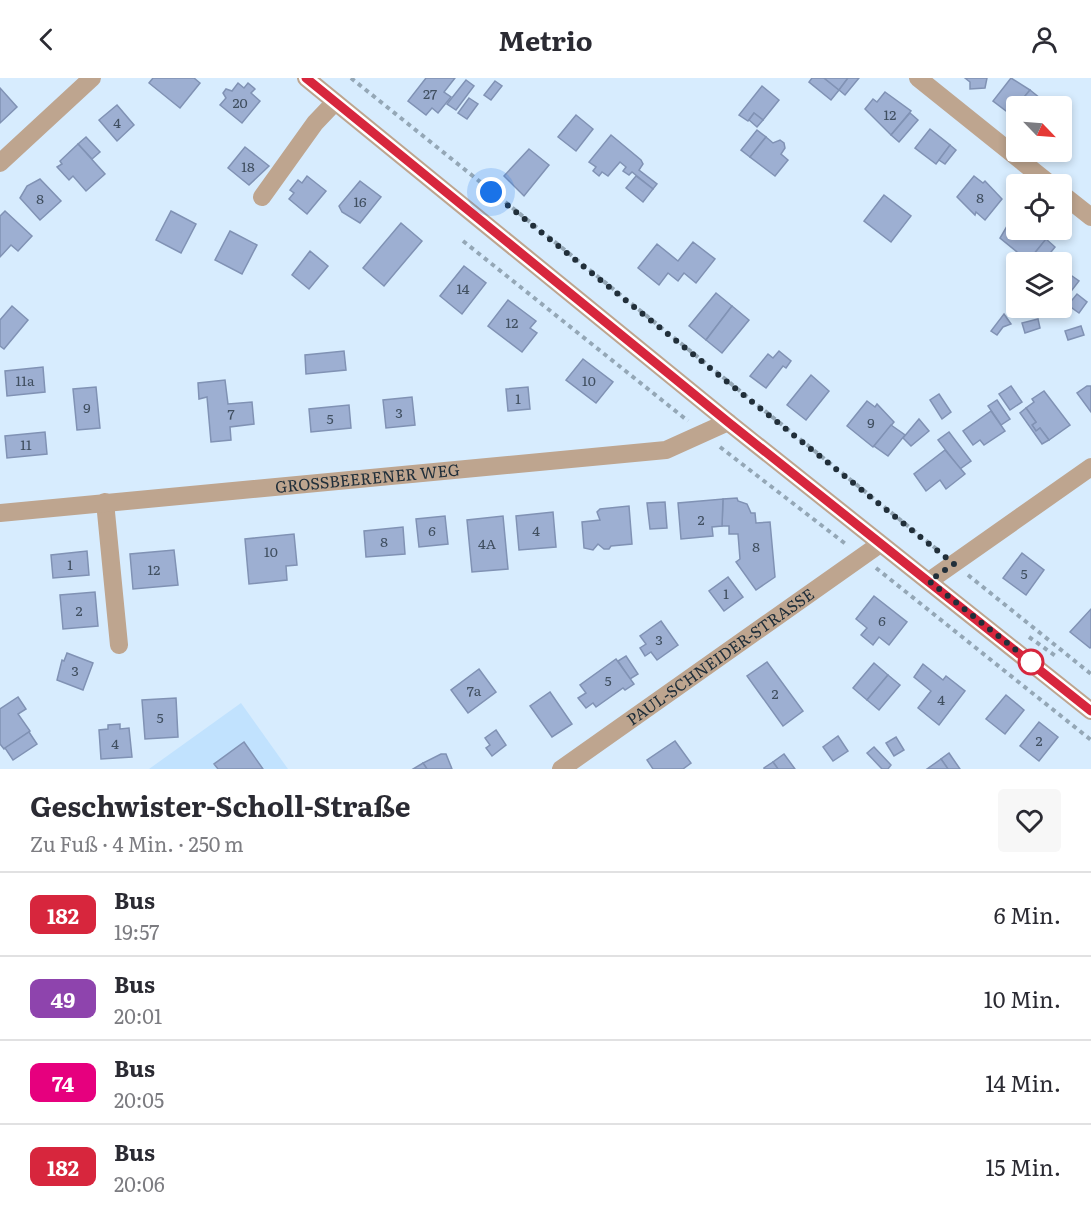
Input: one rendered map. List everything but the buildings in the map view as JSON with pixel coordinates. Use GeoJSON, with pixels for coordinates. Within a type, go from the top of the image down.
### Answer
{"type":"FeatureCollection","features":[{"type":"Feature","properties":{"kind":"street"},"geometry":{"type":"LineString","coordinates":[[0,163],[92,78]]}},
{"type":"Feature","properties":{"kind":"street"},"geometry":{"type":"LineString","coordinates":[[306,78],[728,422],[1091,711]]}},
{"type":"Feature","properties":{"kind":"street"},"geometry":{"type":"LineString","coordinates":[[918,78],[1038,174]]}},
{"type":"Feature","properties":{"kind":"street"},"geometry":{"type":"LineString","coordinates":[[262,197],[315,123],[335,102]]}},
{"type":"Feature","properties":{"kind":"street"},"geometry":{"type":"LineString","coordinates":[[1072,202],[1091,217]]}},
{"type":"Feature","properties":{"kind":"street","name":"GROSSBEERENER WEG"},"geometry":{"type":"LineString","coordinates":[[0,513],[666,450],[728,422]]}},
{"type":"Feature","properties":{"kind":"street"},"geometry":{"type":"LineString","coordinates":[[929,581],[1091,467]]}},
{"type":"Feature","properties":{"kind":"street"},"geometry":{"type":"LineString","coordinates":[[105,502],[119,645]]}},
{"type":"Feature","properties":{"kind":"street","name":"PAUL-SCHNEIDER-STRASSE"},"geometry":{"type":"LineString","coordinates":[[561,769],[880,544]]}},
{"type":"Feature","properties":{"kind":"path"},"geometry":{"type":"LineString","coordinates":[[351,78],[1091,674]]}},
{"type":"Feature","properties":{"kind":"path"},"geometry":{"type":"LineString","coordinates":[[464,241],[1091,740]]}},
{"type":"Feature","properties":{"kind":"shaded area"},"geometry":{"type":"Polygon","coordinates":[[[241,703],[288,769],[149,769],[241,703]]]}},
{"type":"Feature","properties":{"kind":"bus line","name":"182"},"geometry":{"type":"LineString","coordinates":[[306,78],[728,422],[1091,711]]}},
{"type":"Feature","properties":{"kind":"route"},"geometry":{"type":"LineString","coordinates":[[491,192],[954,564],[929,581],[1031,662]]}}]}
